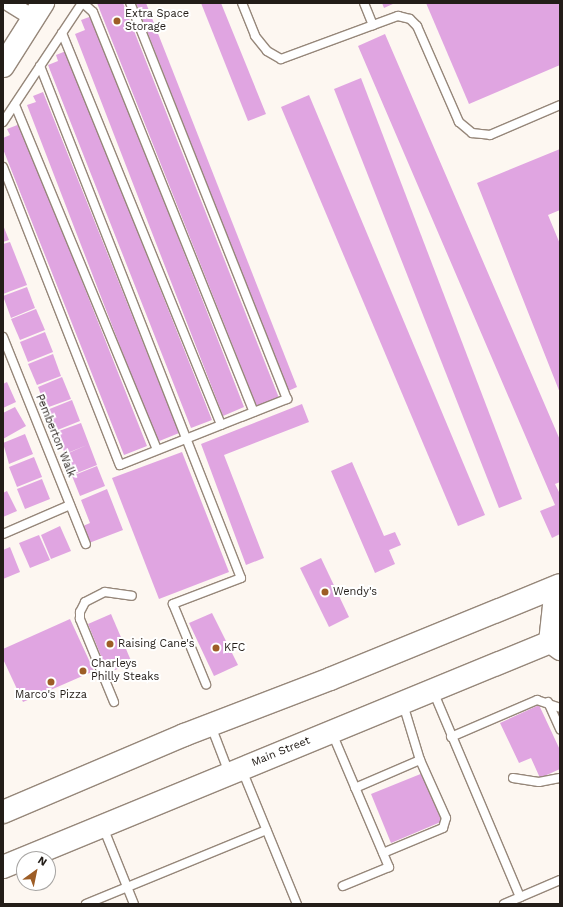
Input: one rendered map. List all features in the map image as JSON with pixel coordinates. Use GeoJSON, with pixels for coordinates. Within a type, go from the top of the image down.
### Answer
{"type":"FeatureCollection","features":[{"type":"Feature","properties":{"kind":"main road"},"geometry":{"type":"LineString","coordinates":[[3,66],[38,10]]}},
{"type":"Feature","properties":{"kind":"main road"},"geometry":{"type":"LineString","coordinates":[[3,812],[210,725],[330,679],[557,586]]}},
{"type":"Feature","properties":{"kind":"main road","name":"Main Street"},"geometry":{"type":"LineString","coordinates":[[3,867],[432,690],[556,643]]}},
{"type":"Feature","properties":{"kind":"street"},"geometry":{"type":"LineString","coordinates":[[9,3],[38,10]]}},
{"type":"Feature","properties":{"kind":"street"},"geometry":{"type":"LineString","coordinates":[[556,643],[557,586]]}},
{"type":"Feature","properties":{"kind":"lane"},"geometry":{"type":"LineString","coordinates":[[3,122],[82,3],[93,12],[254,412]]}},
{"type":"Feature","properties":{"kind":"lane"},"geometry":{"type":"LineString","coordinates":[[3,167],[120,464],[287,399],[130,3]]}},
{"type":"Feature","properties":{"kind":"lane"},"geometry":{"type":"LineString","coordinates":[[242,3],[255,36],[267,51],[281,58],[398,16],[410,19],[417,26],[459,122],[472,133],[490,135],[560,105]]}},
{"type":"Feature","properties":{"kind":"lane"},"geometry":{"type":"LineString","coordinates":[[364,3],[373,26]]}},
{"type":"Feature","properties":{"kind":"lane"},"geometry":{"type":"LineString","coordinates":[[62,33],[221,425]]}},
{"type":"Feature","properties":{"kind":"lane"},"geometry":{"type":"LineString","coordinates":[[40,66],[241,578],[173,604],[206,684]]}},
{"type":"Feature","properties":{"kind":"lane"},"geometry":{"type":"LineString","coordinates":[[15,105],[157,450]]}},
{"type":"Feature","properties":{"kind":"lane","name":"Pemberton Walk"},"geometry":{"type":"LineString","coordinates":[[3,337],[86,544]]}},
{"type":"Feature","properties":{"kind":"lane"},"geometry":{"type":"LineString","coordinates":[[3,534],[70,505]]}},
{"type":"Feature","properties":{"kind":"lane"},"geometry":{"type":"LineString","coordinates":[[114,702],[80,619],[80,612],[85,602],[105,592],[132,596]]}},
{"type":"Feature","properties":{"kind":"lane"},"geometry":{"type":"LineString","coordinates":[[432,690],[520,897]]}},
{"type":"Feature","properties":{"kind":"lane"},"geometry":{"type":"LineString","coordinates":[[451,737],[537,700],[548,702],[560,708]]}},
{"type":"Feature","properties":{"kind":"lane"},"geometry":{"type":"LineString","coordinates":[[383,853],[443,828],[446,818],[420,760],[403,702]]}},
{"type":"Feature","properties":{"kind":"lane"},"geometry":{"type":"LineString","coordinates":[[548,702],[560,730]]}},
{"type":"Feature","properties":{"kind":"lane"},"geometry":{"type":"LineString","coordinates":[[210,725],[266,830],[297,904]]}},
{"type":"Feature","properties":{"kind":"lane"},"geometry":{"type":"LineString","coordinates":[[332,732],[389,868],[343,886]]}},
{"type":"Feature","properties":{"kind":"lane"},"geometry":{"type":"LineString","coordinates":[[355,788],[420,760]]}},
{"type":"Feature","properties":{"kind":"lane"},"geometry":{"type":"LineString","coordinates":[[513,778],[539,782],[560,778]]}},
{"type":"Feature","properties":{"kind":"lane"},"geometry":{"type":"LineString","coordinates":[[102,826],[134,904]]}},
{"type":"Feature","properties":{"kind":"lane"},"geometry":{"type":"LineString","coordinates":[[86,904],[266,830]]}},
{"type":"Feature","properties":{"kind":"lane"},"geometry":{"type":"LineString","coordinates":[[504,904],[560,880]]}},
{"type":"Feature","properties":{"kind":"building"},"geometry":{"type":"Polygon","coordinates":[[[97,3],[123,3],[279,398],[257,407],[97,3]]]}},
{"type":"Feature","properties":{"kind":"building"},"geometry":{"type":"Polygon","coordinates":[[[136,3],[146,3],[297,387],[288,391],[136,3]]]}},
{"type":"Feature","properties":{"kind":"building"},"geometry":{"type":"Polygon","coordinates":[[[201,3],[221,3],[266,114],[248,121],[201,3]]]}},
{"type":"Feature","properties":{"kind":"building"},"geometry":{"type":"Polygon","coordinates":[[[382,3],[395,3],[384,8],[382,3]]]}},
{"type":"Feature","properties":{"kind":"building"},"geometry":{"type":"Polygon","coordinates":[[[426,3],[560,3],[560,65],[469,104],[426,3]]]}},
{"type":"Feature","properties":{"kind":"building"},"geometry":{"type":"Polygon","coordinates":[[[92,16],[244,407],[223,416],[75,34],[85,30],[81,20],[92,16]]]}},
{"type":"Feature","properties":{"kind":"building"},"geometry":{"type":"Polygon","coordinates":[[[385,34],[560,440],[560,482],[555,484],[560,494],[560,534],[552,538],[540,511],[555,505],[358,46],[385,34]]]}},
{"type":"Feature","properties":{"kind":"building"},"geometry":{"type":"Polygon","coordinates":[[[66,51],[212,420],[191,428],[48,65],[58,61],[56,55],[66,51]]]}},
{"type":"Feature","properties":{"kind":"building"},"geometry":{"type":"Polygon","coordinates":[[[361,78],[522,499],[499,508],[334,89],[361,78]]]}},
{"type":"Feature","properties":{"kind":"building"},"geometry":{"type":"Polygon","coordinates":[[[43,92],[179,433],[157,442],[27,105],[36,102],[33,96],[43,92]]]}},
{"type":"Feature","properties":{"kind":"building"},"geometry":{"type":"Polygon","coordinates":[[[309,95],[485,515],[458,526],[281,107],[309,95]]]}},
{"type":"Feature","properties":{"kind":"building"},"geometry":{"type":"Polygon","coordinates":[[[20,124],[147,446],[124,455],[3,149],[3,138],[10,135],[7,129],[20,124]]]}},
{"type":"Feature","properties":{"kind":"building"},"geometry":{"type":"Polygon","coordinates":[[[560,149],[560,210],[548,215],[560,244],[560,393],[477,183],[560,149]]]}},
{"type":"Feature","properties":{"kind":"building"},"geometry":{"type":"Polygon","coordinates":[[[3,225],[9,240],[3,242],[3,225]]]}},
{"type":"Feature","properties":{"kind":"building"},"geometry":{"type":"Polygon","coordinates":[[[10,242],[27,285],[3,294],[3,244],[10,242]]]}},
{"type":"Feature","properties":{"kind":"building"},"geometry":{"type":"Polygon","coordinates":[[[27,287],[35,308],[11,318],[3,296],[27,287]]]}},
{"type":"Feature","properties":{"kind":"building"},"geometry":{"type":"Polygon","coordinates":[[[36,309],[45,330],[20,340],[11,319],[36,309]]]}},
{"type":"Feature","properties":{"kind":"building"},"geometry":{"type":"Polygon","coordinates":[[[45,332],[53,352],[28,362],[20,342],[45,332]]]}},
{"type":"Feature","properties":{"kind":"building"},"geometry":{"type":"Polygon","coordinates":[[[53,354],[61,376],[37,385],[28,364],[53,354]]]}},
{"type":"Feature","properties":{"kind":"building"},"geometry":{"type":"Polygon","coordinates":[[[62,377],[71,399],[46,408],[38,387],[62,377]]]}},
{"type":"Feature","properties":{"kind":"building"},"geometry":{"type":"Polygon","coordinates":[[[7,382],[16,402],[3,408],[3,384],[7,382]]]}},
{"type":"Feature","properties":{"kind":"building"},"geometry":{"type":"Polygon","coordinates":[[[72,400],[80,421],[55,431],[47,410],[72,400]]]}},
{"type":"Feature","properties":{"kind":"building"},"geometry":{"type":"Polygon","coordinates":[[[302,404],[309,422],[224,455],[264,558],[246,565],[201,444],[302,404]]]}},
{"type":"Feature","properties":{"kind":"building"},"geometry":{"type":"Polygon","coordinates":[[[15,407],[26,426],[3,439],[3,413],[15,407]]]}},
{"type":"Feature","properties":{"kind":"building"},"geometry":{"type":"Polygon","coordinates":[[[81,423],[97,465],[72,475],[64,455],[87,445],[65,454],[56,432],[81,423]]]}},
{"type":"Feature","properties":{"kind":"building"},"geometry":{"type":"Polygon","coordinates":[[[25,434],[33,454],[9,464],[3,443],[25,434]]]}},
{"type":"Feature","properties":{"kind":"building"},"geometry":{"type":"Polygon","coordinates":[[[182,452],[229,572],[159,599],[112,478],[182,452]]]}},
{"type":"Feature","properties":{"kind":"building"},"geometry":{"type":"Polygon","coordinates":[[[34,457],[42,477],[17,487],[9,467],[34,457]]]}},
{"type":"Feature","properties":{"kind":"building"},"geometry":{"type":"Polygon","coordinates":[[[352,462],[384,536],[395,532],[401,545],[389,550],[395,564],[375,573],[331,471],[352,462]]]}},
{"type":"Feature","properties":{"kind":"building"},"geometry":{"type":"Polygon","coordinates":[[[97,466],[105,486],[80,496],[72,476],[97,466]]]}},
{"type":"Feature","properties":{"kind":"building"},"geometry":{"type":"Polygon","coordinates":[[[42,479],[50,499],[25,509],[17,489],[42,479]]]}},
{"type":"Feature","properties":{"kind":"building"},"geometry":{"type":"Polygon","coordinates":[[[107,489],[123,530],[89,543],[83,526],[90,523],[81,500],[107,489]]]}},
{"type":"Feature","properties":{"kind":"building"},"geometry":{"type":"Polygon","coordinates":[[[7,491],[17,511],[3,517],[3,493],[7,491]]]}},
{"type":"Feature","properties":{"kind":"building"},"geometry":{"type":"Polygon","coordinates":[[[60,526],[71,551],[51,559],[41,535],[60,526]]]}},
{"type":"Feature","properties":{"kind":"building"},"geometry":{"type":"Polygon","coordinates":[[[39,535],[50,560],[30,568],[19,543],[39,535]]]}},
{"type":"Feature","properties":{"kind":"building"},"geometry":{"type":"Polygon","coordinates":[[[10,547],[20,572],[3,579],[3,550],[10,547]]]}},
{"type":"Feature","properties":{"kind":"building","name":"Wendy's"},"geometry":{"type":"Polygon","coordinates":[[[321,558],[349,617],[329,627],[300,568],[321,558]]]}},
{"type":"Feature","properties":{"kind":"building","name":"KFC"},"geometry":{"type":"Polygon","coordinates":[[[212,613],[238,665],[214,676],[189,623],[212,613]]]}},
{"type":"Feature","properties":{"kind":"building","name":"Raising Cane's"},"geometry":{"type":"Polygon","coordinates":[[[111,614],[132,663],[108,673],[88,624],[111,614]]]}},
{"type":"Feature","properties":{"kind":"building"},"geometry":{"type":"Polygon","coordinates":[[[70,619],[94,671],[23,702],[3,659],[3,649],[70,619]]]}},
{"type":"Feature","properties":{"kind":"building"},"geometry":{"type":"Polygon","coordinates":[[[539,705],[560,750],[560,769],[540,778],[531,758],[519,763],[500,723],[539,705]]]}},
{"type":"Feature","properties":{"kind":"building"},"geometry":{"type":"Polygon","coordinates":[[[423,773],[443,821],[391,843],[371,794],[423,773]]]}},
{"type":"Feature","properties":{"kind":"place","name":"Extra Space Storage"},"geometry":{"type":"Point","coordinates":[117,21]}},
{"type":"Feature","properties":{"kind":"place","name":"Wendy's"},"geometry":{"type":"Point","coordinates":[325,592]}},
{"type":"Feature","properties":{"kind":"place","name":"Raising Cane's"},"geometry":{"type":"Point","coordinates":[110,644]}},
{"type":"Feature","properties":{"kind":"place","name":"KFC"},"geometry":{"type":"Point","coordinates":[216,648]}},
{"type":"Feature","properties":{"kind":"place","name":"Charleys Philly Steaks"},"geometry":{"type":"Point","coordinates":[83,671]}},
{"type":"Feature","properties":{"kind":"place","name":"Marco's Pizza"},"geometry":{"type":"Point","coordinates":[51,682]}}]}
